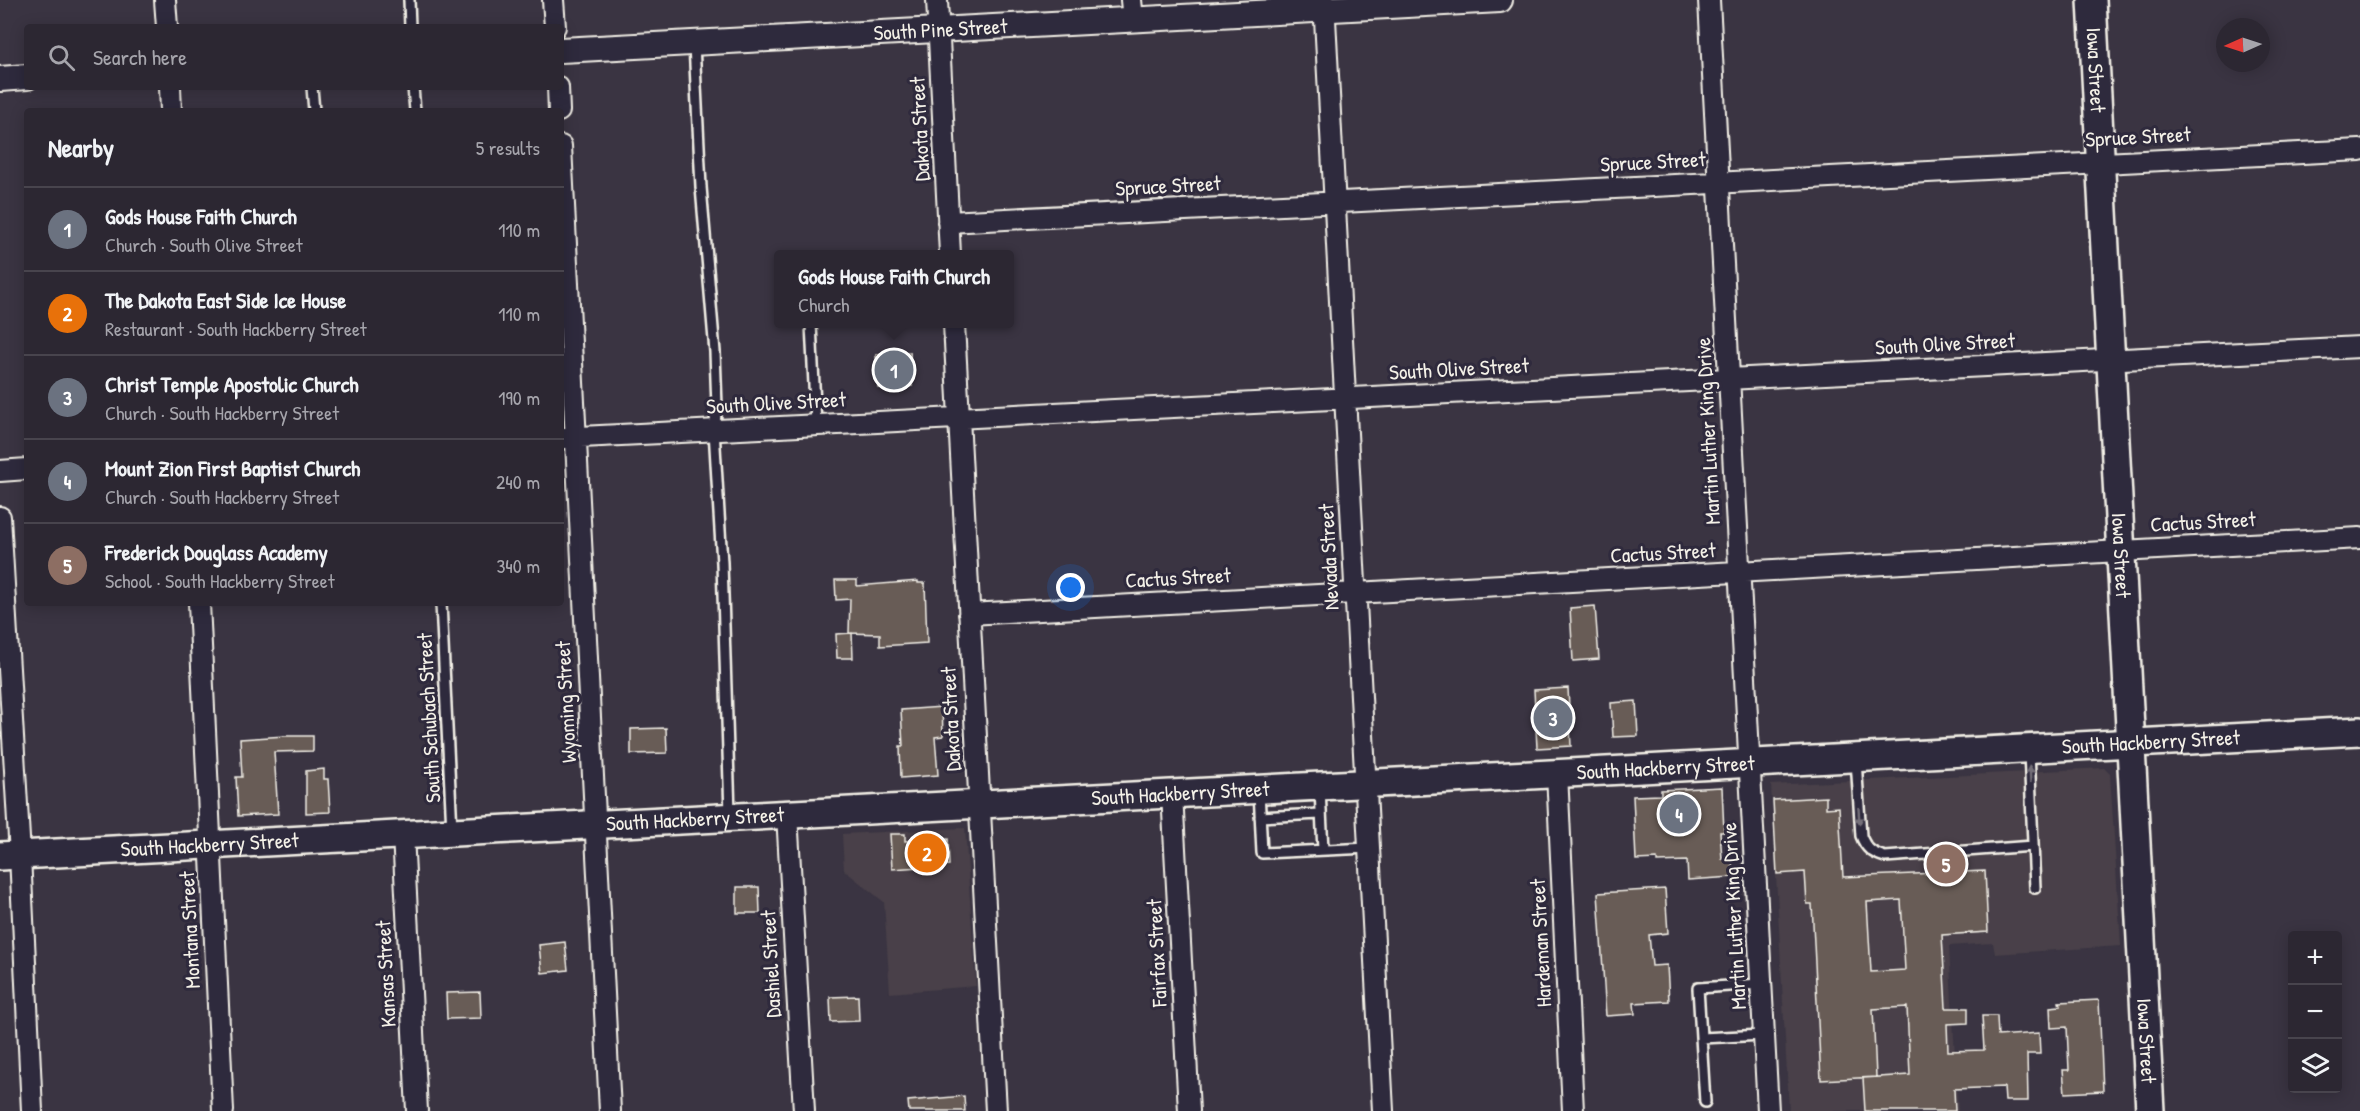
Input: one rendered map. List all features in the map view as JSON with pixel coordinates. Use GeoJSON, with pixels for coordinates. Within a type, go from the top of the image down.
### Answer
{"type":"FeatureCollection","features":[{"type":"Feature","properties":{"kind":"main road","name":"Iowa Street"},"geometry":{"type":"LineString","coordinates":[[2092,0],[2150,1111]]}},
{"type":"Feature","properties":{"kind":"main road","name":"South Hackberry Street"},"geometry":{"type":"LineString","coordinates":[[10,855],[2360,731]]}},
{"type":"Feature","properties":{"kind":"street"},"geometry":{"type":"LineString","coordinates":[[165,0],[167,24]]}},
{"type":"Feature","properties":{"kind":"street"},"geometry":{"type":"LineString","coordinates":[[553,0],[555,24]]}},
{"type":"Feature","properties":{"kind":"street","name":"Dakota Street"},"geometry":{"type":"LineString","coordinates":[[937,0],[950,250]]}},
{"type":"Feature","properties":{"kind":"street","name":"South Pine Street"},"geometry":{"type":"LineString","coordinates":[[564,50],[938,30],[1132,10],[1500,0]]}},
{"type":"Feature","properties":{"kind":"street","name":"Martin Luther King Drive"},"geometry":{"type":"LineString","coordinates":[[1709,0],[1768,1111]]}},
{"type":"Feature","properties":{"kind":"street","name":"Nevada Street"},"geometry":{"type":"LineString","coordinates":[[1324,5],[1383,1111]]}},
{"type":"Feature","properties":{"kind":"street"},"geometry":{"type":"LineString","coordinates":[[0,79],[24,77]]}},
{"type":"Feature","properties":{"kind":"street"},"geometry":{"type":"LineString","coordinates":[[170,90],[171,108]]}},
{"type":"Feature","properties":{"kind":"street"},"geometry":{"type":"LineString","coordinates":[[558,90],[559,108]]}},
{"type":"Feature","properties":{"kind":"street","name":"Spruce Street"},"geometry":{"type":"LineString","coordinates":[[948,222],[2360,150]]}},
{"type":"Feature","properties":{"kind":"street","name":"Wyoming Street"},"geometry":{"type":"LineString","coordinates":[[564,256],[569,438],[596,824],[610,1111]]}},
{"type":"Feature","properties":{"kind":"street","name":"Dakota Street"},"geometry":{"type":"LineString","coordinates":[[954,328],[996,1111]]}},
{"type":"Feature","properties":{"kind":"street","name":"South Olive Street"},"geometry":{"type":"LineString","coordinates":[[569,438],[2360,347]]}},
{"type":"Feature","properties":{"kind":"street"},"geometry":{"type":"LineString","coordinates":[[0,471],[24,469]]}},
{"type":"Feature","properties":{"kind":"street"},"geometry":{"type":"LineString","coordinates":[[0,517],[10,855],[32,1111]]}},
{"type":"Feature","properties":{"kind":"street","name":"Cactus Street"},"geometry":{"type":"LineString","coordinates":[[969,614],[2360,538]]}},
{"type":"Feature","properties":{"kind":"street","name":"Montana Street"},"geometry":{"type":"LineString","coordinates":[[199,606],[224,1111]]}},
{"type":"Feature","properties":{"kind":"street","name":"Hardeman Street"},"geometry":{"type":"LineString","coordinates":[[1557,773],[1573,1111]]}},
{"type":"Feature","properties":{"kind":"street","name":"Fairfax Street"},"geometry":{"type":"LineString","coordinates":[[1172,793],[1189,1111]]}},
{"type":"Feature","properties":{"kind":"street","name":"Dashiel Street"},"geometry":{"type":"LineString","coordinates":[[787,814],[804,1111]]}},
{"type":"Feature","properties":{"kind":"street","name":"Kansas Street"},"geometry":{"type":"LineString","coordinates":[[403,834],[417,1111]]}},
{"type":"Feature","properties":{"kind":"lane"},"geometry":{"type":"LineString","coordinates":[[409,0],[410,24]]}},
{"type":"Feature","properties":{"kind":"lane"},"geometry":{"type":"LineString","coordinates":[[694,43],[701,188],[715,352],[717,407],[714,430],[722,563],[730,817]]}},
{"type":"Feature","properties":{"kind":"lane"},"geometry":{"type":"LineString","coordinates":[[312,90],[314,108]]}},
{"type":"Feature","properties":{"kind":"lane"},"geometry":{"type":"LineString","coordinates":[[413,90],[415,108]]}},
{"type":"Feature","properties":{"kind":"lane"},"geometry":{"type":"LineString","coordinates":[[812,328],[816,425]]}},
{"type":"Feature","properties":{"kind":"lane","name":"South Schubach Street"},"geometry":{"type":"LineString","coordinates":[[441,606],[452,832]]}},
{"type":"Feature","properties":{"kind":"lane"},"geometry":{"type":"LineString","coordinates":[[2029,748],[2035,888]]}},
{"type":"Feature","properties":{"kind":"lane"},"geometry":{"type":"LineString","coordinates":[[1856,757],[1861,836],[1865,847],[1874,854],[1885,857],[2033,846]]}},
{"type":"Feature","properties":{"kind":"lane"},"geometry":{"type":"LineString","coordinates":[[1320,786],[1323,850]]}},
{"type":"Feature","properties":{"kind":"lane"},"geometry":{"type":"LineString","coordinates":[[1259,789],[1262,853],[1369,848]]}},
{"type":"Feature","properties":{"kind":"lane"},"geometry":{"type":"LineString","coordinates":[[1260,817],[1321,814]]}},
{"type":"Feature","properties":{"kind":"lane"},"geometry":{"type":"LineString","coordinates":[[1705,1102],[1698,988],[1761,984]]}},
{"type":"Feature","properties":{"kind":"lane"},"geometry":{"type":"LineString","coordinates":[[1701,1038],[1764,1035]]}},
{"type":"Feature","properties":{"kind":"shaded area"},"geometry":{"type":"Polygon","coordinates":[[[2104,768],[2110,774],[2121,946],[1995,954],[1993,943],[1949,946],[1958,1111],[1789,1111],[1771,785],[2104,768]]]}},
{"type":"Feature","properties":{"kind":"shaded area"},"geometry":{"type":"Polygon","coordinates":[[[965,828],[976,986],[890,993],[884,902],[844,870],[842,834],[965,828]]]}},
{"type":"Feature","properties":{"kind":"building"},"geometry":{"type":"Polygon","coordinates":[[[910,352],[912,386],[878,388],[876,354],[910,352]]]}},
{"type":"Feature","properties":{"kind":"building"},"geometry":{"type":"Polygon","coordinates":[[[835,580],[857,580],[857,586],[918,581],[918,583],[925,583],[927,643],[880,646],[880,634],[849,633],[850,599],[836,600],[835,580]]]}},
{"type":"Feature","properties":{"kind":"building"},"geometry":{"type":"Polygon","coordinates":[[[1595,606],[1599,659],[1573,661],[1570,608],[1595,606]]]}},
{"type":"Feature","properties":{"kind":"building"},"geometry":{"type":"Polygon","coordinates":[[[852,633],[853,658],[837,658],[836,634],[852,633]]]}},
{"type":"Feature","properties":{"kind":"building"},"geometry":{"type":"Polygon","coordinates":[[[1568,688],[1571,746],[1537,748],[1534,690],[1568,688]]]}},
{"type":"Feature","properties":{"kind":"building"},"geometry":{"type":"Polygon","coordinates":[[[1636,701],[1638,736],[1613,737],[1611,703],[1636,701]]]}},
{"type":"Feature","properties":{"kind":"building"},"geometry":{"type":"Polygon","coordinates":[[[942,707],[943,736],[935,737],[938,775],[901,778],[900,746],[903,746],[901,710],[942,707]]]}},
{"type":"Feature","properties":{"kind":"building"},"geometry":{"type":"Polygon","coordinates":[[[666,728],[667,753],[631,754],[631,729],[666,728]]]}},
{"type":"Feature","properties":{"kind":"building"},"geometry":{"type":"Polygon","coordinates":[[[313,736],[313,751],[274,752],[278,814],[238,816],[236,777],[242,777],[240,739],[313,736]]]}},
{"type":"Feature","properties":{"kind":"building"},"geometry":{"type":"Polygon","coordinates":[[[324,769],[324,779],[328,779],[330,812],[306,813],[306,771],[324,769]]]}},
{"type":"Feature","properties":{"kind":"building"},"geometry":{"type":"Polygon","coordinates":[[[1722,787],[1724,832],[1720,832],[1722,859],[1732,859],[1733,877],[1688,880],[1687,861],[1636,860],[1633,796],[1661,795],[1661,790],[1722,787]]]}},
{"type":"Feature","properties":{"kind":"building"},"geometry":{"type":"Polygon","coordinates":[[[1826,797],[1826,808],[1839,807],[1843,877],[1985,871],[1988,932],[1942,935],[1946,1008],[1968,1008],[1968,1023],[1947,1024],[1948,1051],[1984,1050],[1982,1016],[1997,1016],[1998,1036],[2039,1033],[2040,1054],[2027,1054],[2028,1101],[2005,1101],[2004,1087],[1954,1089],[1955,1111],[1865,1111],[1863,1078],[1910,1075],[1907,1007],[1873,1009],[1876,1077],[1821,1080],[1812,904],[1807,904],[1805,872],[1777,874],[1773,800],[1826,797]],[[1901,900],[1867,902],[1871,972],[1905,970],[1901,900]]]}},
{"type":"Feature","properties":{"kind":"building"},"geometry":{"type":"Polygon","coordinates":[[[890,834],[905,834],[905,841],[948,839],[949,865],[892,869],[890,834]]]}},
{"type":"Feature","properties":{"kind":"building"},"geometry":{"type":"Polygon","coordinates":[[[737,887],[759,887],[760,913],[737,913],[737,887]]]}},
{"type":"Feature","properties":{"kind":"building"},"geometry":{"type":"Polygon","coordinates":[[[1665,889],[1668,933],[1649,935],[1652,966],[1667,965],[1669,1001],[1634,1003],[1635,1014],[1606,1016],[1598,893],[1665,889]]]}},
{"type":"Feature","properties":{"kind":"building"},"geometry":{"type":"Polygon","coordinates":[[[565,942],[568,970],[542,973],[539,945],[565,942]]]}},
{"type":"Feature","properties":{"kind":"building"},"geometry":{"type":"Polygon","coordinates":[[[480,992],[481,1018],[447,1019],[446,993],[480,992]]]}},
{"type":"Feature","properties":{"kind":"building"},"geometry":{"type":"Polygon","coordinates":[[[858,996],[859,1021],[831,1022],[830,997],[858,996]]]}},
{"type":"Feature","properties":{"kind":"building"},"geometry":{"type":"Polygon","coordinates":[[[2099,1000],[2103,1091],[2065,1093],[2063,1070],[2069,1070],[2067,1027],[2051,1028],[2050,1007],[2060,1006],[2059,1002],[2099,1000]]]}},
{"type":"Feature","properties":{"kind":"building"},"geometry":{"type":"Polygon","coordinates":[[[964,1096],[965,1111],[909,1111],[908,1101],[964,1096]]]}},
{"type":"Feature","properties":{"kind":"place","name":"Gods House Faith Church"},"geometry":{"type":"Point","coordinates":[894,370]}},
{"type":"Feature","properties":{"kind":"place","name":"Christ Temple Apostolic Church"},"geometry":{"type":"Point","coordinates":[1553,718]}},
{"type":"Feature","properties":{"kind":"place","name":"Mount Zion First Baptist Church"},"geometry":{"type":"Point","coordinates":[1679,814]}},
{"type":"Feature","properties":{"kind":"place","name":"The Dakota East Side Ice House"},"geometry":{"type":"Point","coordinates":[927,853]}},
{"type":"Feature","properties":{"kind":"place","name":"Frederick Douglass Academy"},"geometry":{"type":"Point","coordinates":[1946,864]}}]}
